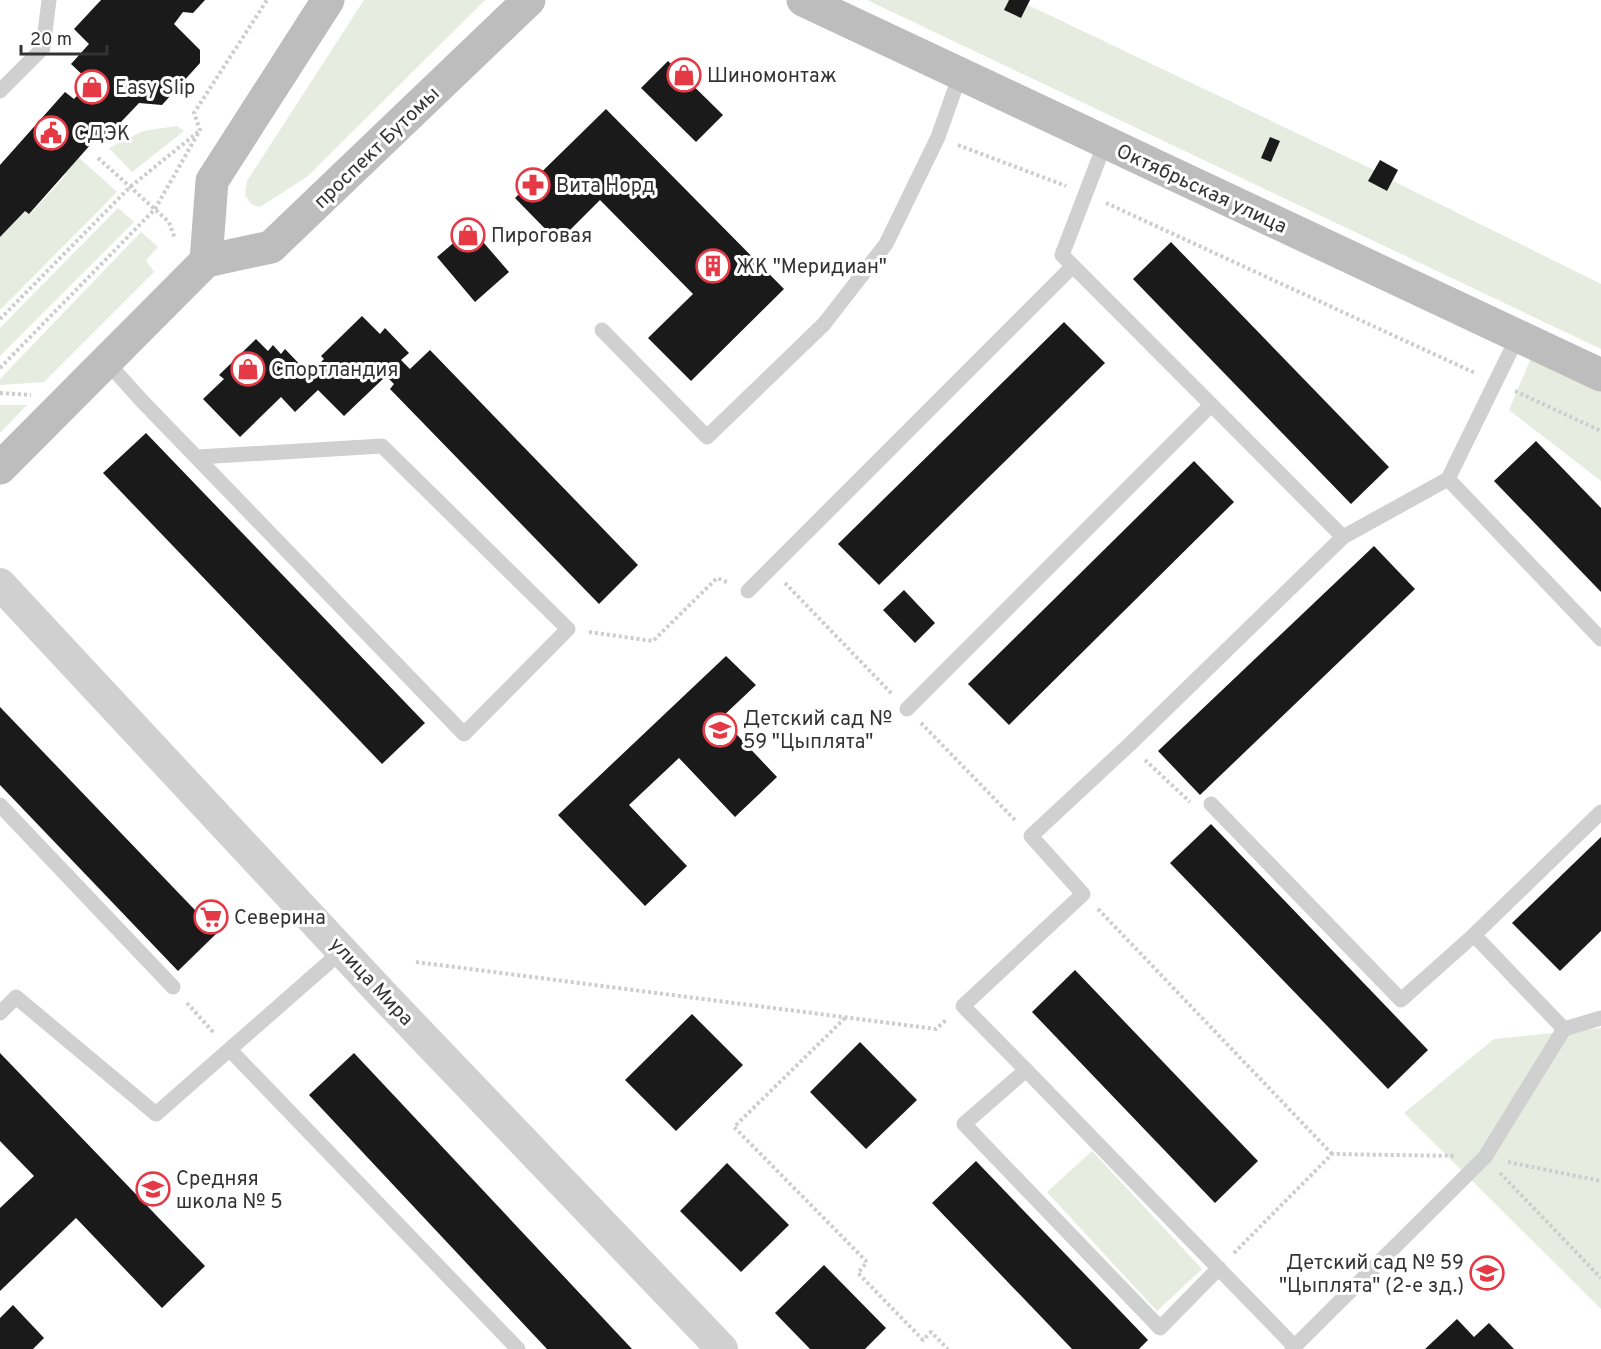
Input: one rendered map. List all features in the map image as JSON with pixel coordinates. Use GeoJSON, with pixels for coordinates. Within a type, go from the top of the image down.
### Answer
{"type":"FeatureCollection","features":[{"type":"Feature","properties":{"kind":"street"},"geometry":{"type":"LineString","coordinates":[[0,468],[206,261],[212,181],[328,0]]}},
{"type":"Feature","properties":{"kind":"street","name":"проспект Бутомы"},"geometry":{"type":"LineString","coordinates":[[206,261],[272,247],[528,0]]}},
{"type":"Feature","properties":{"kind":"street","name":"Октябрьская улица"},"geometry":{"type":"LineString","coordinates":[[804,0],[1601,375]]}},
{"type":"Feature","properties":{"kind":"street","name":"улица Мира"},"geometry":{"type":"LineString","coordinates":[[0,584],[722,1349]]}},
{"type":"Feature","properties":{"kind":"lane"},"geometry":{"type":"LineString","coordinates":[[0,92],[42,48],[49,0]]}},
{"type":"Feature","properties":{"kind":"lane"},"geometry":{"type":"LineString","coordinates":[[602,330],[707,437],[824,324],[886,244],[938,137],[961,72]]}},
{"type":"Feature","properties":{"kind":"lane"},"geometry":{"type":"LineString","coordinates":[[1105,143],[1062,255],[1343,537]]}},
{"type":"Feature","properties":{"kind":"lane"},"geometry":{"type":"LineString","coordinates":[[748,591],[1073,266]]}},
{"type":"Feature","properties":{"kind":"lane"},"geometry":{"type":"LineString","coordinates":[[1518,336],[1448,479],[1343,537],[1130,744],[1031,836],[1083,894],[963,1006],[1293,1347],[1485,1157],[1564,1029],[1601,1018]]}},
{"type":"Feature","properties":{"kind":"lane"},"geometry":{"type":"LineString","coordinates":[[106,361],[198,457],[464,734],[568,629],[382,446],[198,457]]}},
{"type":"Feature","properties":{"kind":"lane"},"geometry":{"type":"LineString","coordinates":[[907,709],[1211,405]]}},
{"type":"Feature","properties":{"kind":"lane"},"geometry":{"type":"LineString","coordinates":[[1448,479],[1601,639]]}},
{"type":"Feature","properties":{"kind":"lane"},"geometry":{"type":"LineString","coordinates":[[1211,804],[1401,1000],[1474,935],[1601,812]]}},
{"type":"Feature","properties":{"kind":"lane"},"geometry":{"type":"LineString","coordinates":[[0,805],[173,987]]}},
{"type":"Feature","properties":{"kind":"lane"},"geometry":{"type":"LineString","coordinates":[[1474,935],[1564,1029]]}},
{"type":"Feature","properties":{"kind":"lane"},"geometry":{"type":"LineString","coordinates":[[0,1013],[16,998],[156,1114],[231,1051],[343,950]]}},
{"type":"Feature","properties":{"kind":"lane"},"geometry":{"type":"LineString","coordinates":[[231,1051],[519,1349]]}},
{"type":"Feature","properties":{"kind":"lane"},"geometry":{"type":"LineString","coordinates":[[1026,1070],[964,1124],[1160,1328],[1219,1268]]}},
{"type":"Feature","properties":{"kind":"path"},"geometry":{"type":"LineString","coordinates":[[0,369],[155,209],[200,130],[194,113],[267,0]]}},
{"type":"Feature","properties":{"kind":"path"},"geometry":{"type":"LineString","coordinates":[[0,319],[130,187],[200,130]]}},
{"type":"Feature","properties":{"kind":"path"},"geometry":{"type":"LineString","coordinates":[[938,137],[1085,194],[1601,431]]}},
{"type":"Feature","properties":{"kind":"path"},"geometry":{"type":"LineString","coordinates":[[98,158],[155,209]]}},
{"type":"Feature","properties":{"kind":"path"},"geometry":{"type":"LineString","coordinates":[[568,629],[653,641],[717,578],[748,591]]}},
{"type":"Feature","properties":{"kind":"path"},"geometry":{"type":"LineString","coordinates":[[1130,744],[1186,801],[1211,804]]}},
{"type":"Feature","properties":{"kind":"path"},"geometry":{"type":"LineString","coordinates":[[1083,894],[1332,1154],[1485,1157],[1601,1181]]}},
{"type":"Feature","properties":{"kind":"path"},"geometry":{"type":"LineString","coordinates":[[416,962],[936,1029],[963,1006]]}},
{"type":"Feature","properties":{"kind":"path"},"geometry":{"type":"LineString","coordinates":[[173,987],[231,1051]]}},
{"type":"Feature","properties":{"kind":"path"},"geometry":{"type":"LineString","coordinates":[[846,1017],[734,1127],[867,1262],[858,1273],[923,1340],[931,1332],[948,1349]]}},
{"type":"Feature","properties":{"kind":"path"},"geometry":{"type":"LineString","coordinates":[[1219,1268],[1332,1154]]}},
{"type":"Feature","properties":{"kind":"path"},"geometry":{"type":"LineString","coordinates":[[1485,1157],[1601,1278]]}},
{"type":"Feature","properties":{"kind":"shaded area"},"geometry":{"type":"Polygon","coordinates":[[[364,0],[485,0],[308,176],[260,207],[251,204],[245,195],[247,181],[364,0]]]}},
{"type":"Feature","properties":{"kind":"shaded area"},"geometry":{"type":"Polygon","coordinates":[[[867,0],[1009,0],[1004,10],[1021,18],[1028,5],[1374,170],[1368,181],[1386,191],[1393,181],[1601,284],[1601,349],[867,0]]]}},
{"type":"Feature","properties":{"kind":"shaded area"},"geometry":{"type":"Polygon","coordinates":[[[177,126],[184,131],[132,172],[109,148],[143,131],[177,126]]]}},
{"type":"Feature","properties":{"kind":"shaded area"},"geometry":{"type":"Polygon","coordinates":[[[78,157],[117,192],[0,310],[0,237],[25,211],[30,214],[66,175],[64,172],[78,157]]]}},
{"type":"Feature","properties":{"kind":"shaded area"},"geometry":{"type":"Polygon","coordinates":[[[118,208],[134,222],[0,356],[0,328],[118,208]]]}},
{"type":"Feature","properties":{"kind":"shaded area"},"geometry":{"type":"Polygon","coordinates":[[[141,232],[158,247],[146,260],[154,272],[44,382],[0,385],[0,379],[141,232]]]}},
{"type":"Feature","properties":{"kind":"shaded area"},"geometry":{"type":"Polygon","coordinates":[[[1531,358],[1601,390],[1601,481],[1509,410],[1531,358]]]}},
{"type":"Feature","properties":{"kind":"shaded area"},"geometry":{"type":"Polygon","coordinates":[[[0,405],[27,405],[0,433],[0,405]]]}},
{"type":"Feature","properties":{"kind":"shaded area"},"geometry":{"type":"Polygon","coordinates":[[[1601,1028],[1601,1309],[1404,1113],[1494,1039],[1601,1028]]]}},
{"type":"Feature","properties":{"kind":"shaded area"},"geometry":{"type":"Polygon","coordinates":[[[1092,1151],[1202,1269],[1157,1311],[1047,1192],[1092,1151]]]}},
{"type":"Feature","properties":{"kind":"building"},"geometry":{"type":"Polygon","coordinates":[[[101,0],[205,0],[193,13],[183,12],[174,24],[200,50],[200,63],[162,105],[139,103],[104,140],[99,135],[29,214],[25,211],[0,237],[0,165],[65,92],[74,99],[90,82],[71,64],[89,44],[74,29],[101,0]]]}},
{"type":"Feature","properties":{"kind":"building"},"geometry":{"type":"Polygon","coordinates":[[[1009,0],[1030,0],[1021,18],[1004,10],[1009,0]]]}},
{"type":"Feature","properties":{"kind":"building"},"geometry":{"type":"Polygon","coordinates":[[[668,61],[723,115],[696,142],[641,88],[668,61]]]}},
{"type":"Feature","properties":{"kind":"building","name":"ЖК \"Меридиан\""},"geometry":{"type":"Polygon","coordinates":[[[606,109],[784,289],[691,381],[648,338],[693,294],[600,200],[558,242],[515,198],[606,109]]]}},
{"type":"Feature","properties":{"kind":"building"},"geometry":{"type":"Polygon","coordinates":[[[1270,137],[1280,141],[1271,162],[1261,158],[1270,137]]]}},
{"type":"Feature","properties":{"kind":"building"},"geometry":{"type":"Polygon","coordinates":[[[1380,160],[1398,170],[1387,191],[1368,181],[1380,160]]]}},
{"type":"Feature","properties":{"kind":"building"},"geometry":{"type":"Polygon","coordinates":[[[471,228],[509,272],[475,302],[437,257],[471,228]]]}},
{"type":"Feature","properties":{"kind":"building"},"geometry":{"type":"Polygon","coordinates":[[[1171,242],[1389,467],[1351,504],[1133,279],[1171,242]]]}},
{"type":"Feature","properties":{"kind":"building"},"geometry":{"type":"Polygon","coordinates":[[[362,316],[380,334],[385,328],[409,353],[401,360],[410,369],[430,350],[638,565],[599,604],[390,389],[394,384],[386,376],[344,416],[318,390],[295,412],[281,397],[240,437],[203,399],[224,379],[219,375],[256,339],[268,351],[273,345],[281,354],[285,349],[309,374],[324,359],[321,356],[362,316]]]}},
{"type":"Feature","properties":{"kind":"building"},"geometry":{"type":"Polygon","coordinates":[[[1064,322],[1105,363],[879,585],[838,544],[1064,322]]]}},
{"type":"Feature","properties":{"kind":"building"},"geometry":{"type":"Polygon","coordinates":[[[146,433],[425,723],[382,764],[103,473],[146,433]]]}},
{"type":"Feature","properties":{"kind":"building"},"geometry":{"type":"Polygon","coordinates":[[[1536,441],[1601,508],[1601,592],[1494,481],[1536,441]]]}},
{"type":"Feature","properties":{"kind":"building"},"geometry":{"type":"Polygon","coordinates":[[[1194,461],[1234,502],[1009,725],[968,684],[1194,461]]]}},
{"type":"Feature","properties":{"kind":"building"},"geometry":{"type":"Polygon","coordinates":[[[1374,546],[1415,589],[1200,795],[1158,751],[1374,546]]]}},
{"type":"Feature","properties":{"kind":"building"},"geometry":{"type":"Polygon","coordinates":[[[904,590],[935,623],[915,643],[883,610],[904,590]]]}},
{"type":"Feature","properties":{"kind":"building"},"geometry":{"type":"Polygon","coordinates":[[[726,656],[756,685],[721,718],[777,777],[735,817],[679,758],[629,805],[687,866],[645,906],[558,815],[726,656]]]}},
{"type":"Feature","properties":{"kind":"building"},"geometry":{"type":"Polygon","coordinates":[[[0,707],[217,933],[178,971],[0,785],[0,707]]]}},
{"type":"Feature","properties":{"kind":"building"},"geometry":{"type":"Polygon","coordinates":[[[1211,824],[1428,1050],[1388,1089],[1170,863],[1211,824]]]}},
{"type":"Feature","properties":{"kind":"building"},"geometry":{"type":"Polygon","coordinates":[[[1601,837],[1601,931],[1560,971],[1512,923],[1601,837]]]}},
{"type":"Feature","properties":{"kind":"building"},"geometry":{"type":"Polygon","coordinates":[[[1075,970],[1258,1161],[1215,1203],[1032,1012],[1075,970]]]}},
{"type":"Feature","properties":{"kind":"building"},"geometry":{"type":"Polygon","coordinates":[[[692,1014],[743,1065],[676,1131],[625,1080],[692,1014]]]}},
{"type":"Feature","properties":{"kind":"building"},"geometry":{"type":"Polygon","coordinates":[[[860,1042],[917,1100],[866,1149],[810,1092],[860,1042]]]}},
{"type":"Feature","properties":{"kind":"building"},"geometry":{"type":"Polygon","coordinates":[[[0,1053],[205,1266],[162,1308],[76,1218],[0,1291],[0,1208],[34,1176],[0,1141],[0,1053]]]}},
{"type":"Feature","properties":{"kind":"building"},"geometry":{"type":"Polygon","coordinates":[[[354,1053],[632,1349],[547,1349],[309,1095],[354,1053]]]}},
{"type":"Feature","properties":{"kind":"building"},"geometry":{"type":"Polygon","coordinates":[[[976,1161],[1148,1340],[1139,1349],[1072,1349],[932,1203],[976,1161]]]}},
{"type":"Feature","properties":{"kind":"building"},"geometry":{"type":"Polygon","coordinates":[[[727,1163],[789,1225],[741,1272],[680,1211],[727,1163]]]}},
{"type":"Feature","properties":{"kind":"building"},"geometry":{"type":"Polygon","coordinates":[[[824,1265],[886,1328],[865,1349],[810,1349],[775,1313],[824,1265]]]}},
{"type":"Feature","properties":{"kind":"building"},"geometry":{"type":"Polygon","coordinates":[[[13,1305],[44,1338],[33,1349],[0,1349],[0,1318],[13,1305]]]}},
{"type":"Feature","properties":{"kind":"building"},"geometry":{"type":"Polygon","coordinates":[[[1457,1319],[1474,1337],[1489,1323],[1514,1349],[1425,1349],[1457,1319]]]}},
{"type":"Feature","properties":{"kind":"place","name":"Шиномонтаж"},"geometry":{"type":"Point","coordinates":[684,75]}},
{"type":"Feature","properties":{"kind":"place","name":"Easy Slip"},"geometry":{"type":"Point","coordinates":[92,87]}},
{"type":"Feature","properties":{"kind":"place","name":"СДЭК"},"geometry":{"type":"Point","coordinates":[51,133]}},
{"type":"Feature","properties":{"kind":"place","name":"Вита Норд"},"geometry":{"type":"Point","coordinates":[533,185]}},
{"type":"Feature","properties":{"kind":"place","name":"Пироговая"},"geometry":{"type":"Point","coordinates":[468,235]}},
{"type":"Feature","properties":{"kind":"place","name":"ЖК \"Меридиан\""},"geometry":{"type":"Point","coordinates":[713,266]}},
{"type":"Feature","properties":{"kind":"place","name":"Спортландия"},"geometry":{"type":"Point","coordinates":[248,369]}},
{"type":"Feature","properties":{"kind":"place","name":"Детский сад № 59 \"Цыплята\""},"geometry":{"type":"Point","coordinates":[720,730]}},
{"type":"Feature","properties":{"kind":"place","name":"Северина"},"geometry":{"type":"Point","coordinates":[211,917]}},
{"type":"Feature","properties":{"kind":"place","name":"Средняя школа № 5"},"geometry":{"type":"Point","coordinates":[153,1189]}},
{"type":"Feature","properties":{"kind":"place","name":"Детский сад № 59 \"Цыплята\" (2-е зд.)"},"geometry":{"type":"Point","coordinates":[1487,1273]}}]}
